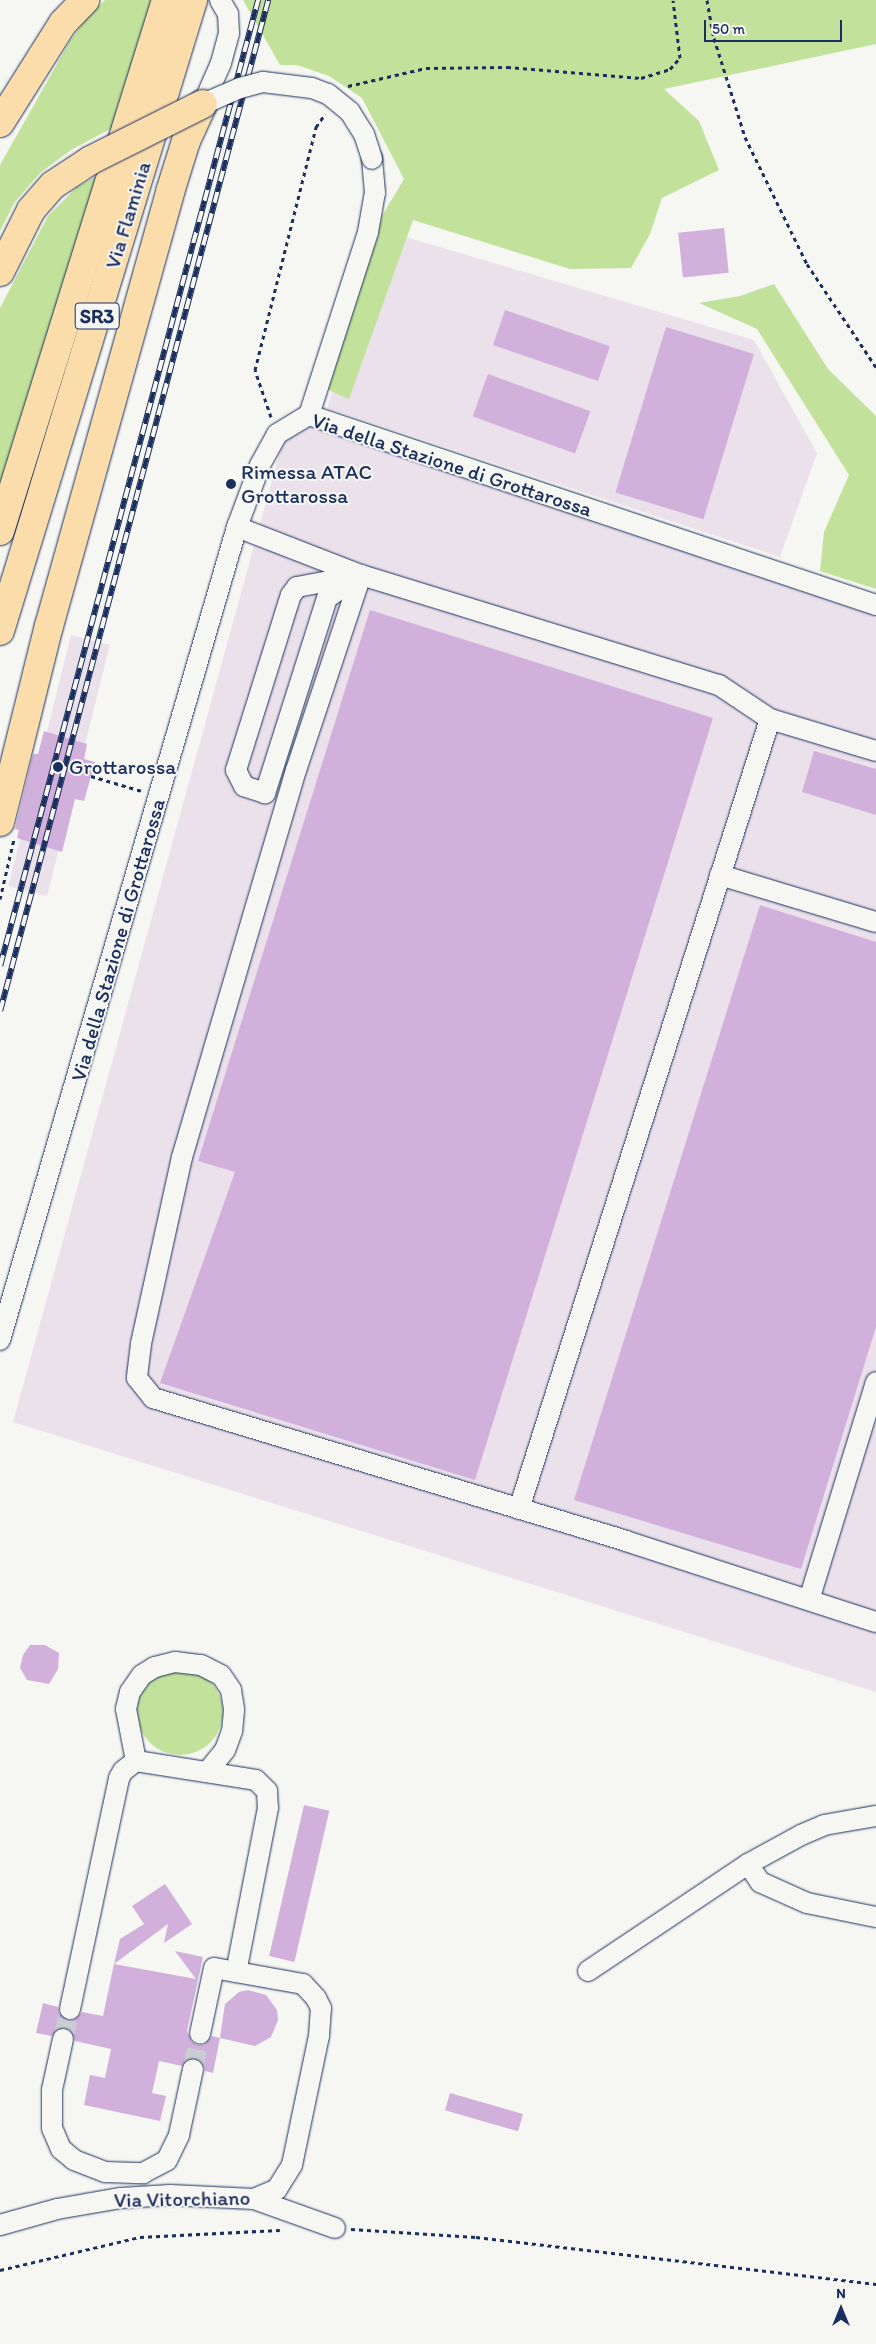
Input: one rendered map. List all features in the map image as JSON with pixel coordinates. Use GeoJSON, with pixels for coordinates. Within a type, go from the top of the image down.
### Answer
{"type":"FeatureCollection","features":[{"type":"Feature","properties":{"kind":"highway"},"geometry":{"type":"LineString","coordinates":[[0,123],[63,23],[84,0]]}},
{"type":"Feature","properties":{"kind":"highway","name":"Via Flaminia"},"geometry":{"type":"LineString","coordinates":[[1,524],[166,0]]}},
{"type":"Feature","properties":{"kind":"highway","name":"Via Flaminia"},"geometry":{"type":"LineString","coordinates":[[0,631],[193,0]]}},
{"type":"Feature","properties":{"kind":"highway"},"geometry":{"type":"LineString","coordinates":[[0,272],[31,210],[53,185],[91,160],[203,104]]}},
{"type":"Feature","properties":{"kind":"highway"},"geometry":{"type":"LineString","coordinates":[[8,826],[78,522],[170,192],[186,141],[203,104]]}},
{"type":"Feature","properties":{"kind":"street"},"geometry":{"type":"LineString","coordinates":[[203,104],[221,63],[229,33],[228,14],[220,0]]}},
{"type":"Feature","properties":{"kind":"street"},"geometry":{"type":"LineString","coordinates":[[203,104],[240,88],[263,82],[312,88],[328,94],[350,112],[364,134],[372,159],[374,193],[370,225],[308,415]]}},
{"type":"Feature","properties":{"kind":"street","name":"Via della Stazione di Grottarossa"},"geometry":{"type":"LineString","coordinates":[[0,1340],[237,527],[260,465],[277,434],[308,415],[876,605]]}},
{"type":"Feature","properties":{"kind":"street"},"geometry":{"type":"LineString","coordinates":[[237,527],[361,575],[719,684],[770,719],[876,751]]}},
{"type":"Feature","properties":{"kind":"street"},"geometry":{"type":"LineString","coordinates":[[361,575],[327,598],[265,793],[244,786],[236,770],[291,595],[297,587],[361,575]]}},
{"type":"Feature","properties":{"kind":"street"},"geometry":{"type":"LineString","coordinates":[[361,575],[296,770],[182,1157],[141,1344],[137,1378],[153,1398],[519,1509],[876,1622]]}},
{"type":"Feature","properties":{"kind":"street"},"geometry":{"type":"LineString","coordinates":[[519,1509],[770,719]]}},
{"type":"Feature","properties":{"kind":"street"},"geometry":{"type":"LineString","coordinates":[[720,875],[876,922]]}},
{"type":"Feature","properties":{"kind":"street"},"geometry":{"type":"LineString","coordinates":[[809,1600],[876,1382]]}},
{"type":"Feature","properties":{"kind":"street"},"geometry":{"type":"LineString","coordinates":[[136,1761],[126,1709],[130,1692],[142,1675],[155,1667],[175,1662],[201,1665],[221,1675],[231,1690],[234,1710],[232,1731],[225,1750],[207,1772]]}},
{"type":"Feature","properties":{"kind":"street"},"geometry":{"type":"LineString","coordinates":[[136,1761],[256,1780],[267,1791],[268,1808],[236,1972]]}},
{"type":"Feature","properties":{"kind":"street"},"geometry":{"type":"LineString","coordinates":[[70,2009],[119,1778],[136,1761]]}},
{"type":"Feature","properties":{"kind":"street"},"geometry":{"type":"LineString","coordinates":[[588,1971],[748,1864],[824,1825],[876,1816]]}},
{"type":"Feature","properties":{"kind":"street"},"geometry":{"type":"LineString","coordinates":[[748,1864],[760,1882],[806,1903],[876,1917]]}},
{"type":"Feature","properties":{"kind":"street","name":"Via Vitorchiano"},"geometry":{"type":"LineString","coordinates":[[0,2225],[50,2211],[121,2198],[170,2195],[254,2199],[278,2189],[292,2165],[320,2036],[321,2008],[310,1989],[303,1984],[214,1968],[200,2034]]}},
{"type":"Feature","properties":{"kind":"street"},"geometry":{"type":"LineString","coordinates":[[63,2039],[52,2090],[52,2128],[61,2149],[74,2160],[104,2172],[143,2173],[167,2160],[177,2141],[193,2069]]}},
{"type":"Feature","properties":{"kind":"street"},"geometry":{"type":"LineString","coordinates":[[254,2199],[335,2228]]}},
{"type":"Feature","properties":{"kind":"path"},"geometry":{"type":"LineString","coordinates":[[342,90],[355,83],[426,68],[507,66],[641,78],[670,69],[680,58],[673,0]]}},
{"type":"Feature","properties":{"kind":"path"},"geometry":{"type":"LineString","coordinates":[[707,0],[714,38],[745,137],[806,264],[876,367]]}},
{"type":"Feature","properties":{"kind":"path"},"geometry":{"type":"LineString","coordinates":[[277,434],[255,370],[316,126],[327,112]]}},
{"type":"Feature","properties":{"kind":"path"},"geometry":{"type":"LineString","coordinates":[[91,776],[136,789]]}},
{"type":"Feature","properties":{"kind":"path"},"geometry":{"type":"LineString","coordinates":[[0,900],[8,826]]}},
{"type":"Feature","properties":{"kind":"path"},"geometry":{"type":"LineString","coordinates":[[335,2228],[485,2238],[876,2284]]}},
{"type":"Feature","properties":{"kind":"path"},"geometry":{"type":"LineString","coordinates":[[0,2270],[140,2237],[286,2229]]}},
{"type":"Feature","properties":{"kind":"shaded area"},"geometry":{"type":"Polygon","coordinates":[[[382,230],[754,340],[817,453],[780,557],[327,408],[382,230]]]}},
{"type":"Feature","properties":{"kind":"shaded area","name":"Rimessa ATAC Grottarossa"},"geometry":{"type":"Polygon","coordinates":[[[290,415],[876,608],[876,1692],[13,1422],[290,415]]]}},
{"type":"Feature","properties":{"kind":"shaded area"},"geometry":{"type":"Polygon","coordinates":[[[71,635],[110,645],[47,896],[8,886],[71,635]]]}},
{"type":"Feature","properties":{"kind":"green space"},"geometry":{"type":"Polygon","coordinates":[[[105,0],[155,0],[114,127],[71,150],[40,173],[15,202],[0,231],[0,165],[70,41],[86,18],[105,0]]]}},
{"type":"Feature","properties":{"kind":"green space"},"geometry":{"type":"Polygon","coordinates":[[[243,0],[876,0],[876,44],[664,89],[699,121],[719,170],[662,198],[650,234],[631,268],[570,269],[413,220],[349,399],[326,389],[382,216],[404,179],[362,98],[329,76],[297,65],[280,65],[243,0]]]}},
{"type":"Feature","properties":{"kind":"green space"},"geometry":{"type":"Polygon","coordinates":[[[103,173],[0,484],[0,308],[48,216],[77,187],[103,173]]]}},
{"type":"Feature","properties":{"kind":"green space"},"geometry":{"type":"Polygon","coordinates":[[[774,284],[828,369],[876,416],[876,589],[820,571],[824,532],[849,475],[757,329],[699,303],[740,296],[774,284]]]}},
{"type":"Feature","properties":{"kind":"green space"},"geometry":{"type":"Polygon","coordinates":[[[180,1669],[197,1672],[211,1681],[220,1695],[223,1712],[220,1729],[211,1743],[197,1752],[180,1755],[163,1752],[149,1743],[140,1729],[137,1712],[140,1695],[149,1681],[163,1672],[180,1669]]]}},
{"type":"Feature","properties":{"kind":"building"},"geometry":{"type":"Polygon","coordinates":[[[724,228],[729,273],[683,278],[678,233],[724,228]]]}},
{"type":"Feature","properties":{"kind":"building"},"geometry":{"type":"Polygon","coordinates":[[[505,310],[610,346],[598,381],[493,345],[505,310]]]}},
{"type":"Feature","properties":{"kind":"building"},"geometry":{"type":"Polygon","coordinates":[[[666,327],[754,354],[703,519],[615,492],[666,327]]]}},
{"type":"Feature","properties":{"kind":"building"},"geometry":{"type":"Polygon","coordinates":[[[488,374],[590,411],[575,454],[473,416],[488,374]]]}},
{"type":"Feature","properties":{"kind":"building"},"geometry":{"type":"Polygon","coordinates":[[[370,610],[713,718],[475,1480],[160,1383],[235,1172],[198,1161],[370,610]]]}},
{"type":"Feature","properties":{"kind":"building"},"geometry":{"type":"Polygon","coordinates":[[[44,731],[87,744],[84,759],[95,762],[84,801],[75,799],[62,852],[17,838],[19,830],[15,829],[33,754],[38,754],[44,731]]]}},
{"type":"Feature","properties":{"kind":"building"},"geometry":{"type":"Polygon","coordinates":[[[814,751],[876,769],[876,815],[802,792],[814,751]]]}},
{"type":"Feature","properties":{"kind":"building"},"geometry":{"type":"Polygon","coordinates":[[[760,905],[876,942],[876,1327],[801,1569],[574,1500],[760,905]]]}},
{"type":"Feature","properties":{"kind":"building"},"geometry":{"type":"Polygon","coordinates":[[[30,1645],[45,1645],[59,1653],[58,1669],[49,1684],[27,1680],[20,1668],[23,1655],[30,1645]]]}},
{"type":"Feature","properties":{"kind":"building"},"geometry":{"type":"Polygon","coordinates":[[[304,1805],[329,1811],[294,1962],[269,1956],[304,1805]]]}},
{"type":"Feature","properties":{"kind":"building"},"geometry":{"type":"Polygon","coordinates":[[[165,1884],[192,1924],[164,1943],[168,1924],[114,1964],[120,1939],[144,1924],[132,1906],[165,1884]]]}},
{"type":"Feature","properties":{"kind":"building"},"geometry":{"type":"Polygon","coordinates":[[[175,1951],[203,1957],[187,2031],[192,2042],[197,2045],[204,2045],[212,2036],[220,2038],[213,2073],[205,2071],[204,2065],[196,2058],[189,2058],[182,2066],[159,2061],[152,2093],[166,2096],[160,2121],[84,2105],[90,2075],[105,2078],[111,2049],[75,2041],[71,2031],[65,2027],[59,2028],[52,2036],[36,2033],[43,2003],[58,2007],[59,2013],[67,2020],[74,2020],[82,2012],[103,2016],[114,1964],[196,1979],[175,1951]]]}},
{"type":"Feature","properties":{"kind":"building"},"geometry":{"type":"Polygon","coordinates":[[[248,1990],[266,1995],[277,2010],[278,2020],[271,2037],[255,2046],[220,2038],[225,2004],[239,1992],[248,1990]]]}},
{"type":"Feature","properties":{"kind":"building"},"geometry":{"type":"Polygon","coordinates":[[[450,2093],[523,2114],[518,2131],[445,2110],[450,2093]]]}},
{"type":"Feature","properties":{"kind":"tunnel"},"geometry":{"type":"LineString","coordinates":[[63,2039],[70,2009]]}},
{"type":"Feature","properties":{"kind":"tunnel"},"geometry":{"type":"LineString","coordinates":[[193,2069],[200,2034]]}},
{"type":"Feature","properties":{"kind":"railway"},"geometry":{"type":"LineString","coordinates":[[0,966],[258,0]]}},
{"type":"Feature","properties":{"kind":"railway"},"geometry":{"type":"LineString","coordinates":[[0,1011],[268,0]]}},
{"type":"Feature","properties":{"kind":"place","name":"Rimessa ATAC Grottarossa"},"geometry":{"type":"Point","coordinates":[231,484]}},
{"type":"Feature","properties":{"kind":"place","name":"Grottarossa"},"geometry":{"type":"Point","coordinates":[58,767]}}]}
